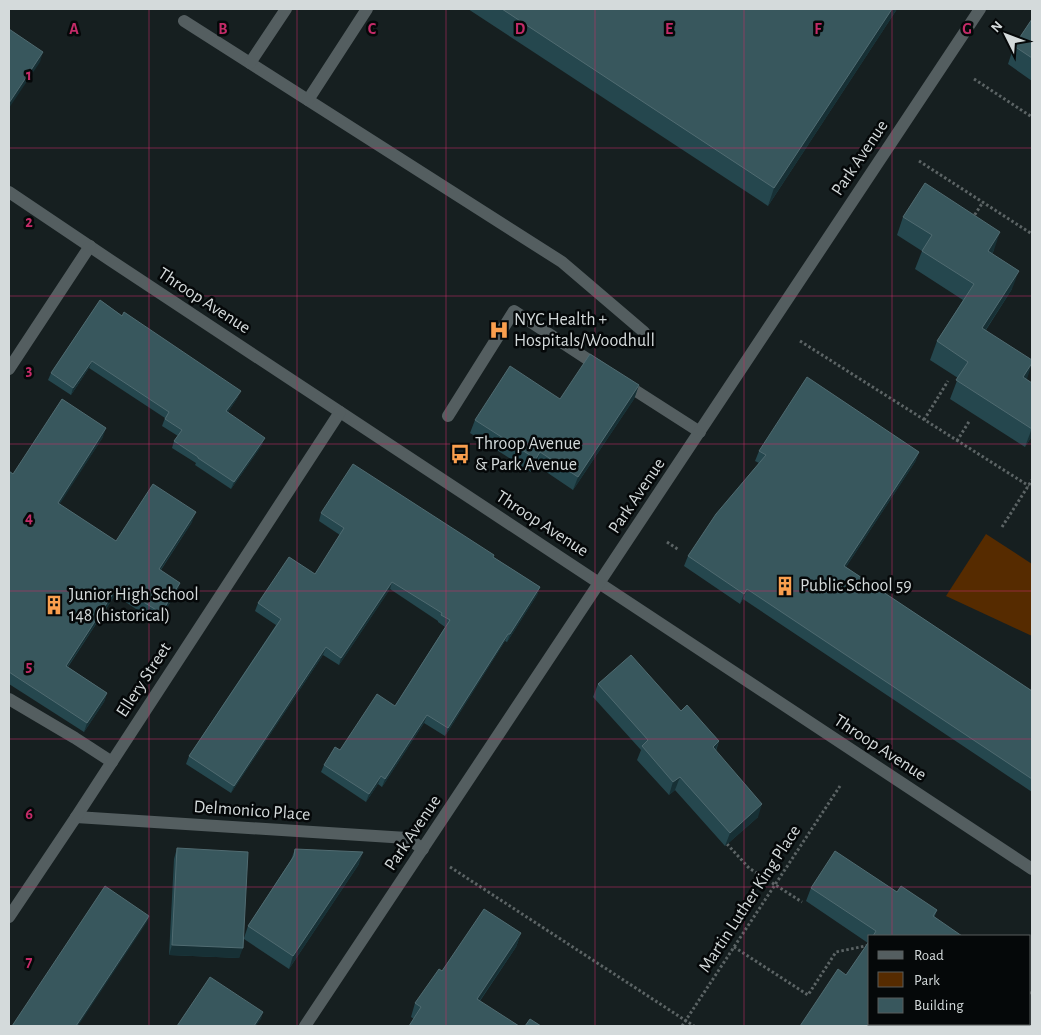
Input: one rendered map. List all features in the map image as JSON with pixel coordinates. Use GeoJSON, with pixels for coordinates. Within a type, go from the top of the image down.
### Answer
{"type":"FeatureCollection","features":[{"type":"Feature","properties":{"kind":"street"},"geometry":{"type":"LineString","coordinates":[[250,63],[286,9]]}},
{"type":"Feature","properties":{"kind":"street"},"geometry":{"type":"LineString","coordinates":[[308,100],[367,9]]}},
{"type":"Feature","properties":{"kind":"street","name":"Park Avenue"},"geometry":{"type":"LineString","coordinates":[[305,1026],[980,9]]}},
{"type":"Feature","properties":{"kind":"street"},"geometry":{"type":"LineString","coordinates":[[184,21],[562,262],[644,332]]}},
{"type":"Feature","properties":{"kind":"street","name":"Throop Avenue"},"geometry":{"type":"LineString","coordinates":[[9,192],[1032,869]]}},
{"type":"Feature","properties":{"kind":"street"},"geometry":{"type":"LineString","coordinates":[[9,369],[90,246]]}},
{"type":"Feature","properties":{"kind":"street"},"geometry":{"type":"LineString","coordinates":[[448,416],[514,311],[700,432]]}},
{"type":"Feature","properties":{"kind":"street","name":"Ellery Street"},"geometry":{"type":"LineString","coordinates":[[9,917],[340,412]]}},
{"type":"Feature","properties":{"kind":"street"},"geometry":{"type":"LineString","coordinates":[[9,700],[112,762]]}},
{"type":"Feature","properties":{"kind":"street","name":"Delmonico Place"},"geometry":{"type":"LineString","coordinates":[[76,817],[407,838],[423,849]]}},
{"type":"Feature","properties":{"kind":"path"},"geometry":{"type":"LineString","coordinates":[[974,79],[1032,117]]}},
{"type":"Feature","properties":{"kind":"path"},"geometry":{"type":"LineString","coordinates":[[919,161],[1032,234]]}},
{"type":"Feature","properties":{"kind":"path"},"geometry":{"type":"LineString","coordinates":[[969,223],[983,202]]}},
{"type":"Feature","properties":{"kind":"path"},"geometry":{"type":"LineString","coordinates":[[800,342],[1029,486]]}},
{"type":"Feature","properties":{"kind":"path"},"geometry":{"type":"LineString","coordinates":[[924,420],[948,381]]}},
{"type":"Feature","properties":{"kind":"path"},"geometry":{"type":"LineString","coordinates":[[957,441],[970,420]]}},
{"type":"Feature","properties":{"kind":"path"},"geometry":{"type":"LineString","coordinates":[[1002,527],[1032,480]]}},
{"type":"Feature","properties":{"kind":"path"},"geometry":{"type":"LineString","coordinates":[[667,542],[679,550]]}},
{"type":"Feature","properties":{"kind":"path","name":"Martin Luther King Place"},"geometry":{"type":"LineString","coordinates":[[682,1026],[840,786]]}},
{"type":"Feature","properties":{"kind":"path"},"geometry":{"type":"LineString","coordinates":[[727,844],[749,868],[802,902]]}},
{"type":"Feature","properties":{"kind":"path"},"geometry":{"type":"LineString","coordinates":[[450,867],[694,1026]]}},
{"type":"Feature","properties":{"kind":"path"},"geometry":{"type":"LineString","coordinates":[[734,947],[808,994],[836,952],[868,945]]}},
{"type":"Feature","properties":{"kind":"green space"},"geometry":{"type":"Polygon","coordinates":[[[986,534],[1032,564],[1032,636],[946,596],[986,534]]]}},
{"type":"Feature","properties":{"kind":"building"},"geometry":{"type":"Polygon","coordinates":[[[502,9],[892,9],[774,188],[502,9]]]}},
{"type":"Feature","properties":{"kind":"building"},"geometry":{"type":"Polygon","coordinates":[[[1032,19],[1032,58],[1014,46],[1032,19]]]}},
{"type":"Feature","properties":{"kind":"building"},"geometry":{"type":"Polygon","coordinates":[[[9,29],[43,52],[9,103],[9,29]]]}},
{"type":"Feature","properties":{"kind":"building"},"geometry":{"type":"Polygon","coordinates":[[[925,183],[1000,232],[988,251],[1019,271],[982,328],[1032,360],[1023,377],[1032,383],[1032,429],[956,380],[968,362],[937,341],[974,284],[922,251],[932,235],[903,217],[925,183]]]}},
{"type":"Feature","properties":{"kind":"building"},"geometry":{"type":"Polygon","coordinates":[[[100,300],[122,316],[124,312],[241,391],[226,411],[265,438],[234,482],[174,441],[182,430],[165,419],[169,412],[92,361],[73,388],[51,373],[100,300]]]}},
{"type":"Feature","properties":{"kind":"building"},"geometry":{"type":"Polygon","coordinates":[[[590,354],[639,385],[578,477],[540,452],[536,459],[475,420],[510,366],[560,399],[590,354]]]}},
{"type":"Feature","properties":{"kind":"building","name":"Public School 59"},"geometry":{"type":"Polygon","coordinates":[[[807,377],[919,452],[844,566],[1032,691],[1032,779],[747,589],[744,594],[688,556],[716,514],[766,455],[759,451],[807,377]]]}},
{"type":"Feature","properties":{"kind":"building","name":"Junior High School 148 (historical)"},"geometry":{"type":"Polygon","coordinates":[[[62,399],[106,428],[58,503],[116,541],[153,484],[196,512],[159,569],[180,583],[161,613],[118,586],[66,666],[107,693],[87,723],[9,672],[9,471],[13,474],[62,399]]]}},
{"type":"Feature","properties":{"kind":"building"},"geometry":{"type":"Polygon","coordinates":[[[353,464],[540,587],[448,728],[427,715],[385,779],[381,776],[369,794],[324,765],[335,747],[340,750],[377,694],[395,706],[450,620],[392,582],[341,658],[326,647],[234,786],[189,756],[281,619],[258,603],[289,557],[315,574],[344,528],[321,513],[353,464]]]}},
{"type":"Feature","properties":{"kind":"building"},"geometry":{"type":"Polygon","coordinates":[[[631,655],[681,711],[687,705],[719,741],[713,747],[762,804],[730,833],[680,777],[673,782],[642,746],[648,740],[598,684],[631,655]]]}},
{"type":"Feature","properties":{"kind":"building"},"geometry":{"type":"Polygon","coordinates":[[[177,848],[248,852],[243,948],[172,945],[177,848]]]}},
{"type":"Feature","properties":{"kind":"building"},"geometry":{"type":"Polygon","coordinates":[[[295,849],[363,852],[293,956],[248,926],[294,856],[295,849]]]}},
{"type":"Feature","properties":{"kind":"building"},"geometry":{"type":"Polygon","coordinates":[[[835,851],[897,892],[901,886],[937,910],[933,916],[961,935],[874,935],[876,931],[811,888],[835,851]]]}},
{"type":"Feature","properties":{"kind":"building"},"geometry":{"type":"Polygon","coordinates":[[[105,886],[149,916],[76,1026],[12,1026],[105,886]]]}},
{"type":"Feature","properties":{"kind":"building"},"geometry":{"type":"Polygon","coordinates":[[[484,909],[521,933],[477,999],[519,1026],[409,1026],[421,1007],[415,1003],[439,969],[442,971],[484,909]]]}},
{"type":"Feature","properties":{"kind":"building"},"geometry":{"type":"Polygon","coordinates":[[[868,943],[868,1025],[871,1026],[800,1026],[838,969],[846,975],[868,943]]]}},
{"type":"Feature","properties":{"kind":"building"},"geometry":{"type":"Polygon","coordinates":[[[210,977],[263,1012],[254,1026],[177,1026],[210,977]]]}},
{"type":"Feature","properties":{"kind":"building"},"geometry":{"type":"Polygon","coordinates":[[[530,1019],[541,1026],[525,1026],[530,1019]]]}},
{"type":"Feature","properties":{"kind":"place","name":"NYC Health + Hospitals/Woodhull"},"geometry":{"type":"Point","coordinates":[499,330]}},
{"type":"Feature","properties":{"kind":"place","name":"Throop Avenue & Park Avenue"},"geometry":{"type":"Point","coordinates":[460,454]}},
{"type":"Feature","properties":{"kind":"place","name":"Public School 59"},"geometry":{"type":"Point","coordinates":[785,586]}},
{"type":"Feature","properties":{"kind":"place","name":"Junior High School 148 (historical)"},"geometry":{"type":"Point","coordinates":[54,605]}}]}
